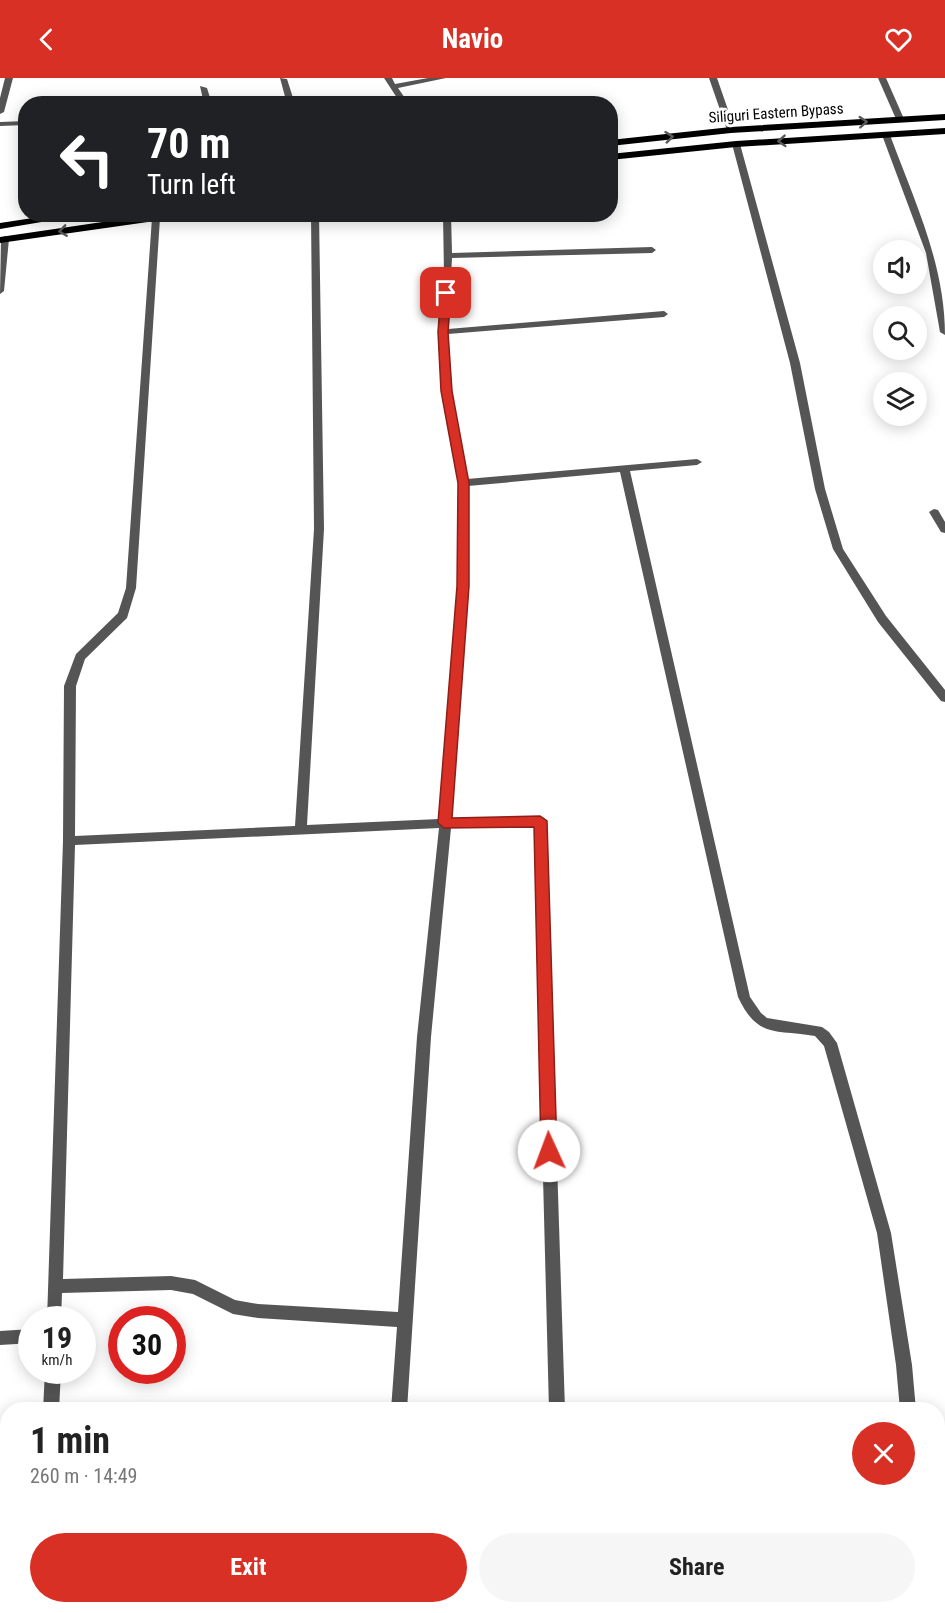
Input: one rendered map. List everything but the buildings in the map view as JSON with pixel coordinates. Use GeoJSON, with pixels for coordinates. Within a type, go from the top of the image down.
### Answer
{"type":"FeatureCollection","features":[{"type":"Feature","properties":{"kind":"main road","name":"Siliguri Eastern Bypass"},"geometry":{"type":"LineString","coordinates":[[618,142],[731,130],[945,117]]}},
{"type":"Feature","properties":{"kind":"main road","name":"Siliguri Eastern Bypass"},"geometry":{"type":"LineString","coordinates":[[618,156],[736,144],[945,131]]}},
{"type":"Feature","properties":{"kind":"main road"},"geometry":{"type":"LineString","coordinates":[[0,226],[28,222]]}},
{"type":"Feature","properties":{"kind":"main road"},"geometry":{"type":"LineString","coordinates":[[3,240],[128,222]]}},
{"type":"Feature","properties":{"kind":"street"},"geometry":{"type":"LineString","coordinates":[[0,112],[9,78]]}},
{"type":"Feature","properties":{"kind":"street"},"geometry":{"type":"LineString","coordinates":[[388,78],[400,96]]}},
{"type":"Feature","properties":{"kind":"street"},"geometry":{"type":"LineString","coordinates":[[394,86],[442,78]]}},
{"type":"Feature","properties":{"kind":"street"},"geometry":{"type":"LineString","coordinates":[[713,78],[731,130]]}},
{"type":"Feature","properties":{"kind":"street"},"geometry":{"type":"LineString","coordinates":[[882,78],[900,119]]}},
{"type":"Feature","properties":{"kind":"street"},"geometry":{"type":"LineString","coordinates":[[283,79],[288,96]]}},
{"type":"Feature","properties":{"kind":"street"},"geometry":{"type":"LineString","coordinates":[[203,88],[206,96]]}},
{"type":"Feature","properties":{"kind":"street"},"geometry":{"type":"LineString","coordinates":[[0,124],[18,123]]}},
{"type":"Feature","properties":{"kind":"street"},"geometry":{"type":"LineString","coordinates":[[886,135],[930,252],[945,332]]}},
{"type":"Feature","properties":{"kind":"street"},"geometry":{"type":"LineString","coordinates":[[736,144],[795,363],[820,489],[838,549],[882,619],[945,698]]}},
{"type":"Feature","properties":{"kind":"street"},"geometry":{"type":"LineString","coordinates":[[55,1306],[69,841],[70,687],[80,657],[123,615],[131,588],[156,222]]}},
{"type":"Feature","properties":{"kind":"street"},"geometry":{"type":"LineString","coordinates":[[301,830],[319,529],[315,222]]}},
{"type":"Feature","properties":{"kind":"street"},"geometry":{"type":"LineString","coordinates":[[400,1402],[424,1037],[463,586],[463,483],[446,391],[443,332],[448,256],[447,222]]}},
{"type":"Feature","properties":{"kind":"street"},"geometry":{"type":"LineString","coordinates":[[0,291],[3,240]]}},
{"type":"Feature","properties":{"kind":"street"},"geometry":{"type":"LineString","coordinates":[[448,256],[652,250]]}},
{"type":"Feature","properties":{"kind":"street"},"geometry":{"type":"LineString","coordinates":[[443,332],[664,314]]}},
{"type":"Feature","properties":{"kind":"street"},"geometry":{"type":"LineString","coordinates":[[463,483],[697,462]]}},
{"type":"Feature","properties":{"kind":"street"},"geometry":{"type":"LineString","coordinates":[[624,468],[744,997],[751,1013],[763,1024],[778,1028],[820,1031],[830,1043],[884,1233],[907,1402]]}},
{"type":"Feature","properties":{"kind":"street"},"geometry":{"type":"LineString","coordinates":[[934,512],[945,530]]}},
{"type":"Feature","properties":{"kind":"street"},"geometry":{"type":"LineString","coordinates":[[69,841],[444,823],[540,821],[556,1402]]}},
{"type":"Feature","properties":{"kind":"street"},"geometry":{"type":"LineString","coordinates":[[56,1286],[171,1283],[195,1287],[233,1307],[406,1320]]}},
{"type":"Feature","properties":{"kind":"street"},"geometry":{"type":"LineString","coordinates":[[0,1338],[18,1337]]}},
{"type":"Feature","properties":{"kind":"street"},"geometry":{"type":"LineString","coordinates":[[51,1402],[52,1384]]}},
{"type":"Feature","properties":{"kind":"route"},"geometry":{"type":"LineString","coordinates":[[446,293],[443,332],[446,391],[463,483],[463,586],[444,823],[540,821],[549,1151]]}}]}
